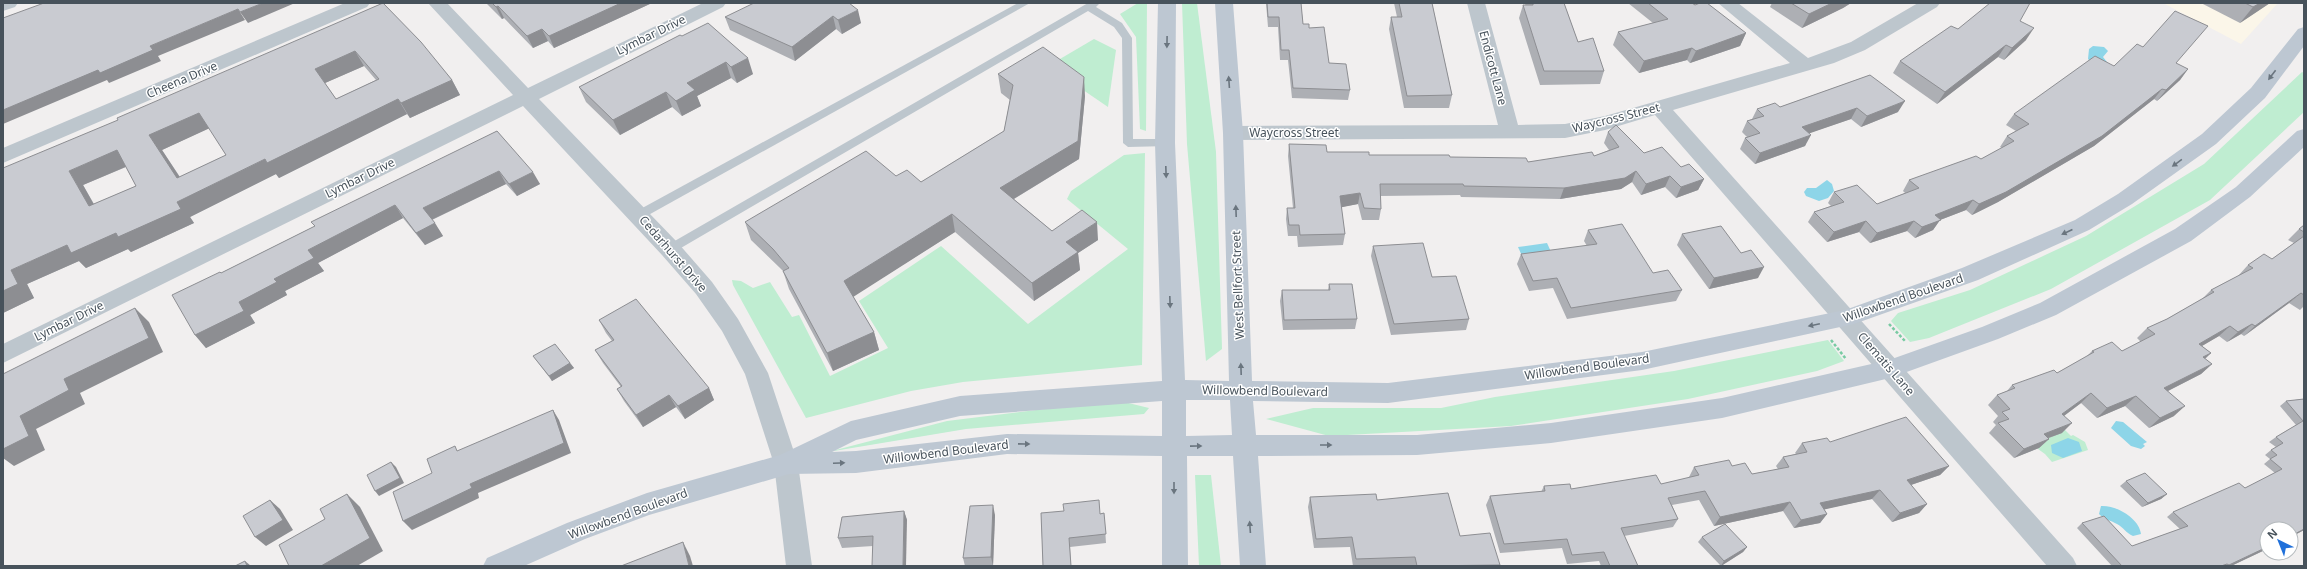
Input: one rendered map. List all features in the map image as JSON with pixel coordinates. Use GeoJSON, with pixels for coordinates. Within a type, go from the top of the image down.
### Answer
{"type":"FeatureCollection","features":[{"type":"Feature","properties":{"kind":"main road"},"geometry":{"type":"LineString","coordinates":[[1167,3],[1165,142],[1174,390],[1175,566]]}},
{"type":"Feature","properties":{"kind":"main road","name":"West Bellfort Street"},"geometry":{"type":"LineString","coordinates":[[1224,3],[1233,133],[1241,392],[1253,566]]}},
{"type":"Feature","properties":{"kind":"main road","name":"Willowbend Boulevard"},"geometry":{"type":"LineString","coordinates":[[496,566],[647,504],[786,464],[851,431],[960,406],[1174,390],[1388,393],[1642,361],[1846,318],[1977,272],[2082,224],[2125,199],[2209,139],[2296,56],[2304,33]]}},
{"type":"Feature","properties":{"kind":"main road","name":"Willowbend Boulevard"},"geometry":{"type":"LineString","coordinates":[[786,464],[856,462],[1007,444],[1174,446],[1417,445],[1551,433],[1722,408],[1890,369],[1990,333],[2048,309],[2169,242],[2243,192],[2304,136]]}},
{"type":"Feature","properties":{"kind":"street"},"geometry":{"type":"LineString","coordinates":[[3,5],[9,3]]}},
{"type":"Feature","properties":{"kind":"street","name":"Cheena Drive"},"geometry":{"type":"LineString","coordinates":[[3,156],[361,3]]}},
{"type":"Feature","properties":{"kind":"street","name":"Cedarhurst Drive"},"geometry":{"type":"LineString","coordinates":[[437,3],[527,96],[670,249],[704,288],[730,324],[756,373],[786,464],[799,566]]}},
{"type":"Feature","properties":{"kind":"street","name":"Lymbar Drive"},"geometry":{"type":"LineString","coordinates":[[3,354],[717,3]]}},
{"type":"Feature","properties":{"kind":"street","name":"Endicott Lane"},"geometry":{"type":"LineString","coordinates":[[1476,3],[1510,132]]}},
{"type":"Feature","properties":{"kind":"street"},"geometry":{"type":"LineString","coordinates":[[1727,3],[1805,66]]}},
{"type":"Feature","properties":{"kind":"street","name":"Waycross Street"},"geometry":{"type":"LineString","coordinates":[[1233,133],[1565,131],[1605,123],[1805,66],[1847,51],[1931,3]]}},
{"type":"Feature","properties":{"kind":"street","name":"Clematis Lane"},"geometry":{"type":"LineString","coordinates":[[1660,108],[2064,566]]}},
{"type":"Feature","properties":{"kind":"lane"},"geometry":{"type":"LineString","coordinates":[[639,216],[1025,3]]}},
{"type":"Feature","properties":{"kind":"lane"},"geometry":{"type":"LineString","coordinates":[[670,249],[1092,5],[1118,25],[1127,38],[1128,143],[1165,142]]}},
{"type":"Feature","properties":{"kind":"path"},"geometry":{"type":"LineString","coordinates":[[1887,322],[1905,341]]}},
{"type":"Feature","properties":{"kind":"path"},"geometry":{"type":"LineString","coordinates":[[1831,340],[1847,360]]}},
{"type":"Feature","properties":{"kind":"shaded area"},"geometry":{"type":"Polygon","coordinates":[[[2163,3],[2278,3],[2241,44],[2163,3]]]}},
{"type":"Feature","properties":{"kind":"green space"},"geometry":{"type":"Polygon","coordinates":[[[1138,3],[1147,3],[1146,131],[1140,129],[1136,37],[1120,14],[1138,3]]]}},
{"type":"Feature","properties":{"kind":"green space"},"geometry":{"type":"Polygon","coordinates":[[[1182,3],[1197,3],[1216,152],[1222,349],[1206,361],[1187,144],[1182,3]]]}},
{"type":"Feature","properties":{"kind":"green space"},"geometry":{"type":"Polygon","coordinates":[[[1094,39],[1116,50],[1108,107],[1048,66],[1094,39]]]}},
{"type":"Feature","properties":{"kind":"green space"},"geometry":{"type":"Polygon","coordinates":[[[2302,72],[2304,73],[2304,112],[2210,200],[2051,289],[1929,338],[1910,342],[1891,321],[1898,313],[1970,290],[2086,236],[2204,164],[2302,72]]]}},
{"type":"Feature","properties":{"kind":"green space"},"geometry":{"type":"Polygon","coordinates":[[[1145,153],[1142,365],[963,382],[911,391],[806,418],[733,285],[732,280],[741,281],[753,288],[770,282],[792,317],[799,315],[830,376],[888,348],[859,301],[941,246],[1028,324],[1128,249],[1067,199],[1071,191],[1124,155],[1145,153]]]}},
{"type":"Feature","properties":{"kind":"green space"},"geometry":{"type":"Polygon","coordinates":[[[1828,340],[1844,361],[1817,371],[1688,399],[1511,426],[1329,436],[1266,419],[1313,408],[1441,408],[1495,397],[1674,371],[1828,340]]]}},
{"type":"Feature","properties":{"kind":"green space"},"geometry":{"type":"Polygon","coordinates":[[[1116,400],[1149,408],[1144,414],[966,429],[828,452],[947,421],[1116,400]]]}},
{"type":"Feature","properties":{"kind":"green space"},"geometry":{"type":"Polygon","coordinates":[[[2053,418],[2071,436],[2073,435],[2085,442],[2088,450],[2052,462],[2038,449],[2053,418]]]}},
{"type":"Feature","properties":{"kind":"green space"},"geometry":{"type":"Polygon","coordinates":[[[1195,475],[1211,475],[1221,566],[1199,566],[1195,475]]]}},
{"type":"Feature","properties":{"kind":"water"},"geometry":{"type":"Polygon","coordinates":[[[2093,46],[2104,47],[2108,51],[2103,57],[2107,62],[2092,63],[2088,59],[2089,49],[2093,46]]]}},
{"type":"Feature","properties":{"kind":"water"},"geometry":{"type":"Polygon","coordinates":[[[1827,180],[1832,184],[1834,191],[1828,198],[1819,201],[1806,196],[1804,192],[1807,188],[1816,188],[1827,180]]]}},
{"type":"Feature","properties":{"kind":"water"},"geometry":{"type":"Polygon","coordinates":[[[1547,243],[1552,254],[1523,258],[1518,247],[1547,243]]]}},
{"type":"Feature","properties":{"kind":"water"},"geometry":{"type":"Polygon","coordinates":[[[2116,421],[2123,422],[2147,442],[2143,444],[2145,446],[2141,449],[2131,446],[2111,428],[2116,421]]]}},
{"type":"Feature","properties":{"kind":"water"},"geometry":{"type":"Polygon","coordinates":[[[2068,438],[2079,442],[2082,451],[2063,458],[2052,453],[2051,445],[2068,438]]]}},
{"type":"Feature","properties":{"kind":"water"},"geometry":{"type":"Polygon","coordinates":[[[2101,506],[2107,506],[2120,510],[2126,514],[2136,523],[2141,534],[2133,536],[2119,525],[2103,518],[2099,514],[2101,506]]]}},
{"type":"Feature","properties":{"kind":"building"},"geometry":{"type":"Polygon","coordinates":[[[44,3],[263,3],[240,12],[238,9],[150,46],[153,50],[100,73],[98,70],[3,110],[3,18],[44,3]]]}},
{"type":"Feature","properties":{"kind":"building"},"geometry":{"type":"Polygon","coordinates":[[[383,3],[421,42],[452,80],[401,103],[398,99],[267,163],[265,159],[177,202],[181,209],[118,237],[116,233],[71,253],[67,245],[11,270],[18,284],[3,291],[3,168],[118,120],[117,118],[383,3]],[[355,51],[315,69],[336,99],[379,79],[355,51]],[[199,113],[149,135],[177,178],[226,155],[199,113]],[[117,150],[69,171],[89,206],[136,186],[117,150]]]}},
{"type":"Feature","properties":{"kind":"building"},"geometry":{"type":"Polygon","coordinates":[[[492,3],[621,3],[549,36],[542,29],[527,36],[498,6],[496,7],[492,3]]]}},
{"type":"Feature","properties":{"kind":"building"},"geometry":{"type":"Polygon","coordinates":[[[754,3],[849,3],[858,10],[838,20],[833,16],[792,47],[725,17],[754,3]]]}},
{"type":"Feature","properties":{"kind":"building"},"geometry":{"type":"Polygon","coordinates":[[[1267,3],[1301,3],[1303,24],[1309,24],[1309,28],[1324,27],[1329,63],[1346,64],[1350,90],[1293,88],[1289,50],[1281,50],[1279,17],[1268,17],[1267,3]]]}},
{"type":"Feature","properties":{"kind":"building"},"geometry":{"type":"Polygon","coordinates":[[[1399,3],[1432,3],[1452,95],[1407,96],[1391,17],[1402,17],[1399,3]]]}},
{"type":"Feature","properties":{"kind":"building"},"geometry":{"type":"Polygon","coordinates":[[[1533,3],[1564,3],[1578,42],[1593,38],[1604,71],[1544,71],[1523,5],[1533,5],[1533,3]]]}},
{"type":"Feature","properties":{"kind":"building"},"geometry":{"type":"Polygon","coordinates":[[[1648,3],[1692,3],[1695,5],[1707,3],[1746,33],[1696,51],[1692,48],[1644,61],[1618,32],[1668,19],[1648,3]]]}},
{"type":"Feature","properties":{"kind":"building"},"geometry":{"type":"Polygon","coordinates":[[[1791,3],[1832,3],[1809,14],[1791,3]]]}},
{"type":"Feature","properties":{"kind":"building"},"geometry":{"type":"Polygon","coordinates":[[[1990,3],[2030,3],[2020,21],[2034,28],[2012,48],[2006,45],[1945,92],[1900,61],[1951,26],[1958,29],[1990,3]]]}},
{"type":"Feature","properties":{"kind":"building"},"geometry":{"type":"Polygon","coordinates":[[[2245,3],[2260,3],[2253,7],[2245,3]]]}},
{"type":"Feature","properties":{"kind":"building"},"geometry":{"type":"Polygon","coordinates":[[[2175,11],[2208,26],[2176,63],[2188,69],[2166,90],[2162,89],[2102,136],[2006,192],[1979,204],[1973,200],[1935,215],[1941,220],[1922,227],[1914,221],[1877,233],[1866,221],[1834,232],[1814,212],[1844,202],[1834,192],[1857,185],[1877,204],[1919,188],[1909,180],[1976,156],[1981,159],[2014,141],[2007,136],[2029,124],[2014,114],[2095,56],[2114,66],[2137,44],[2143,47],[2175,11]]]}},
{"type":"Feature","properties":{"kind":"building"},"geometry":{"type":"Polygon","coordinates":[[[708,23],[748,58],[731,67],[726,62],[687,83],[695,90],[676,101],[666,92],[613,120],[579,87],[680,35],[682,36],[708,23]]]}},
{"type":"Feature","properties":{"kind":"building"},"geometry":{"type":"Polygon","coordinates":[[[1043,47],[1084,77],[1078,141],[1000,188],[1052,231],[1082,210],[1097,222],[1066,242],[1078,252],[1032,283],[952,214],[844,281],[874,332],[827,353],[783,271],[789,268],[773,249],[745,222],[866,151],[896,176],[907,170],[921,182],[1004,131],[1013,85],[998,74],[1043,47]]]}},
{"type":"Feature","properties":{"kind":"building"},"geometry":{"type":"Polygon","coordinates":[[[1870,75],[1905,101],[1867,116],[1857,108],[1802,127],[1811,135],[1760,153],[1745,138],[1760,133],[1747,121],[1764,116],[1757,109],[1775,103],[1780,107],[1870,75]]]}},
{"type":"Feature","properties":{"kind":"building"},"geometry":{"type":"Polygon","coordinates":[[[1616,125],[1644,153],[1662,147],[1681,167],[1689,164],[1704,179],[1681,187],[1670,176],[1646,184],[1636,171],[1625,178],[1564,188],[1464,186],[1463,184],[1380,184],[1381,209],[1364,208],[1360,193],[1340,196],[1345,234],[1300,235],[1299,225],[1289,225],[1287,208],[1295,208],[1289,144],[1326,145],[1327,152],[1369,152],[1369,155],[1449,155],[1450,157],[1526,158],[1528,162],[1592,152],[1594,156],[1619,147],[1608,132],[1616,125]]]}},
{"type":"Feature","properties":{"kind":"building"},"geometry":{"type":"Polygon","coordinates":[[[497,131],[533,172],[509,184],[499,171],[423,208],[435,223],[416,233],[395,205],[308,250],[314,258],[274,279],[277,282],[239,302],[244,311],[195,335],[172,295],[220,272],[221,273],[315,226],[311,222],[497,131]]]}},
{"type":"Feature","properties":{"kind":"building"},"geometry":{"type":"Polygon","coordinates":[[[1622,224],[1653,273],[1668,270],[1682,290],[1571,308],[1557,278],[1533,281],[1521,254],[1597,244],[1588,230],[1622,224]]]}},
{"type":"Feature","properties":{"kind":"building"},"geometry":{"type":"Polygon","coordinates":[[[2304,225],[2304,232],[2299,229],[2304,225]]]}},
{"type":"Feature","properties":{"kind":"building"},"geometry":{"type":"Polygon","coordinates":[[[1721,226],[1741,253],[1751,250],[1764,267],[1714,278],[1682,234],[1721,226]]]}},
{"type":"Feature","properties":{"kind":"building"},"geometry":{"type":"Polygon","coordinates":[[[2304,236],[2304,295],[2301,293],[2255,326],[2252,324],[2238,332],[2230,326],[2199,344],[2211,353],[2203,357],[2212,364],[2164,388],[2185,406],[2160,418],[2136,396],[2107,408],[2091,393],[2062,414],[2072,423],[2044,434],[2049,439],[2024,449],[1998,423],[2009,419],[2002,412],[2010,409],[1997,395],[2015,388],[2012,385],[2054,370],[2057,373],[2094,352],[2092,351],[2112,342],[2122,351],[2155,334],[2147,328],[2167,319],[2214,292],[2211,290],[2253,268],[2248,265],[2264,254],[2272,259],[2304,236]]]}},
{"type":"Feature","properties":{"kind":"building"},"geometry":{"type":"Polygon","coordinates":[[[1423,243],[1432,277],[1456,276],[1469,319],[1394,324],[1373,246],[1423,243]]]}},
{"type":"Feature","properties":{"kind":"building"},"geometry":{"type":"Polygon","coordinates":[[[1329,284],[1352,284],[1357,319],[1284,320],[1282,290],[1330,290],[1329,284]]]}},
{"type":"Feature","properties":{"kind":"building"},"geometry":{"type":"Polygon","coordinates":[[[636,299],[709,388],[678,406],[669,395],[636,415],[617,389],[622,386],[595,350],[614,340],[599,320],[636,299]]]}},
{"type":"Feature","properties":{"kind":"building"},"geometry":{"type":"Polygon","coordinates":[[[135,308],[149,338],[64,379],[69,390],[20,416],[29,436],[3,449],[3,374],[135,308]]]}},
{"type":"Feature","properties":{"kind":"building"},"geometry":{"type":"Polygon","coordinates":[[[555,344],[570,363],[549,376],[533,356],[555,344]]]}},
{"type":"Feature","properties":{"kind":"building"},"geometry":{"type":"Polygon","coordinates":[[[2304,399],[2304,529],[2299,532],[2299,521],[2259,521],[2259,551],[2229,565],[2122,566],[2082,523],[2104,516],[2132,546],[2188,526],[2173,512],[2239,483],[2245,488],[2282,469],[2270,459],[2277,455],[2271,450],[2283,443],[2276,437],[2303,421],[2286,401],[2304,399]]]}},
{"type":"Feature","properties":{"kind":"building"},"geometry":{"type":"Polygon","coordinates":[[[553,410],[564,443],[470,484],[472,488],[403,521],[393,492],[432,473],[427,459],[455,446],[457,451],[553,410]]]}},
{"type":"Feature","properties":{"kind":"building"},"geometry":{"type":"Polygon","coordinates":[[[1906,417],[1949,466],[1907,480],[1927,504],[1900,513],[1880,490],[1820,503],[1827,514],[1801,520],[1790,502],[1720,517],[1705,491],[1668,498],[1678,519],[1621,528],[1638,566],[1610,566],[1604,552],[1572,555],[1567,539],[1504,544],[1490,496],[1545,491],[1544,486],[1570,484],[1571,489],[1656,475],[1661,484],[1699,475],[1694,467],[1729,460],[1732,466],[1745,463],[1752,474],[1789,467],[1783,457],[1807,452],[1802,443],[1827,438],[1830,442],[1906,417]]]}},
{"type":"Feature","properties":{"kind":"building"},"geometry":{"type":"Polygon","coordinates":[[[391,462],[400,478],[375,491],[367,475],[391,462]]]}},
{"type":"Feature","properties":{"kind":"building"},"geometry":{"type":"Polygon","coordinates":[[[2145,473],[2167,494],[2148,503],[2126,481],[2145,473]]]}},
{"type":"Feature","properties":{"kind":"building"},"geometry":{"type":"Polygon","coordinates":[[[1448,493],[1460,536],[1490,533],[1500,565],[1417,566],[1415,557],[1356,559],[1352,537],[1316,539],[1310,497],[1376,494],[1377,500],[1448,493]]]}},
{"type":"Feature","properties":{"kind":"building"},"geometry":{"type":"Polygon","coordinates":[[[347,494],[370,538],[321,566],[289,566],[279,545],[325,519],[320,509],[347,494]]]}},
{"type":"Feature","properties":{"kind":"building"},"geometry":{"type":"Polygon","coordinates":[[[270,500],[283,520],[255,537],[243,516],[270,500]]]}},
{"type":"Feature","properties":{"kind":"building"},"geometry":{"type":"Polygon","coordinates":[[[1099,500],[1100,514],[1104,513],[1106,534],[1069,538],[1071,566],[1043,566],[1041,513],[1064,511],[1063,504],[1099,500]]]}},
{"type":"Feature","properties":{"kind":"building"},"geometry":{"type":"Polygon","coordinates":[[[993,505],[991,557],[963,558],[970,506],[993,505]]]}},
{"type":"Feature","properties":{"kind":"building"},"geometry":{"type":"Polygon","coordinates":[[[904,511],[903,566],[872,566],[873,536],[838,538],[842,517],[904,511]]]}},
{"type":"Feature","properties":{"kind":"building"},"geometry":{"type":"Polygon","coordinates":[[[1725,524],[1747,547],[1724,561],[1702,537],[1725,524]]]}},
{"type":"Feature","properties":{"kind":"building"},"geometry":{"type":"Polygon","coordinates":[[[683,542],[689,566],[621,566],[683,542]]]}},
{"type":"Feature","properties":{"kind":"building"},"geometry":{"type":"Polygon","coordinates":[[[245,561],[247,566],[235,566],[245,561]]]}}]}
